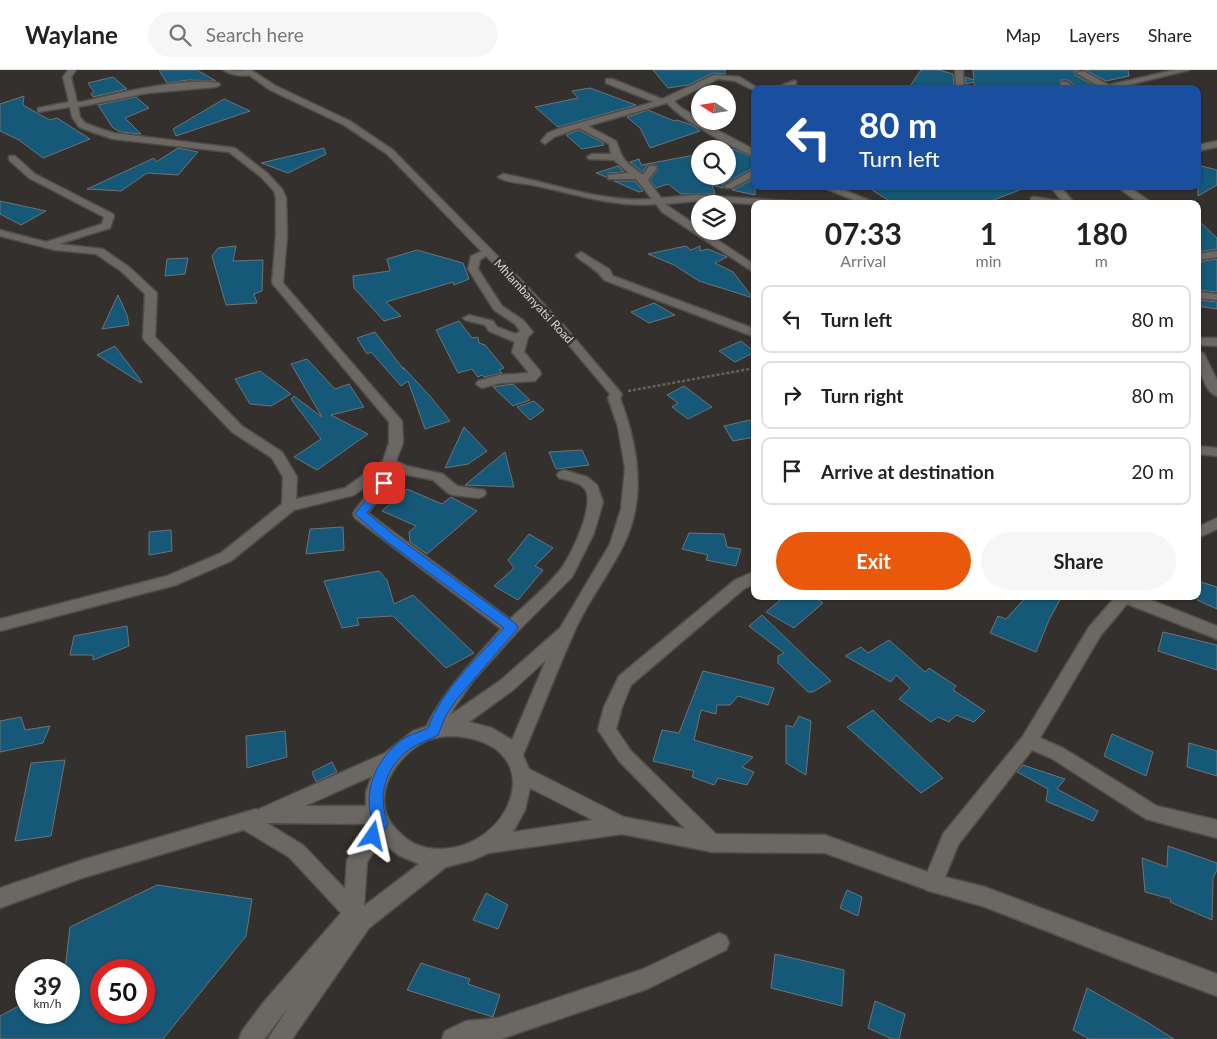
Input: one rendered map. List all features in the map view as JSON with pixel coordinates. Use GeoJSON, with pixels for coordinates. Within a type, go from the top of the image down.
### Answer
{"type":"FeatureCollection","features":[{"type":"Feature","properties":{"kind":"street"},"geometry":{"type":"LineString","coordinates":[[72,70],[67,77],[76,117],[82,125],[113,136],[232,150],[248,161],[279,191],[282,213],[277,283],[394,421],[396,442],[392,466],[360,514],[512,628]]}},
{"type":"Feature","properties":{"kind":"street"},"geometry":{"type":"LineString","coordinates":[[227,70],[238,74],[248,71]]}},
{"type":"Feature","properties":{"kind":"street"},"geometry":{"type":"LineString","coordinates":[[959,70],[960,85]]}},
{"type":"Feature","properties":{"kind":"street"},"geometry":{"type":"LineString","coordinates":[[1156,70],[1165,74]]}},
{"type":"Feature","properties":{"kind":"street"},"geometry":{"type":"LineString","coordinates":[[1116,85],[1185,70]]}},
{"type":"Feature","properties":{"kind":"street","name":"Mhlambanyatsi Road"},"geometry":{"type":"LineString","coordinates":[[248,71],[273,88],[347,123],[390,152],[562,330],[616,394],[614,398],[625,427],[632,468],[628,509],[617,544],[569,626],[518,765]]}},
{"type":"Feature","properties":{"kind":"street"},"geometry":{"type":"LineString","coordinates":[[1080,72],[1099,85]]}},
{"type":"Feature","properties":{"kind":"street"},"geometry":{"type":"LineString","coordinates":[[545,141],[551,134],[665,101],[716,77],[737,79],[751,86]]}},
{"type":"Feature","properties":{"kind":"street"},"geometry":{"type":"LineString","coordinates":[[948,78],[960,85]]}},
{"type":"Feature","properties":{"kind":"street"},"geometry":{"type":"LineString","coordinates":[[609,81],[665,101],[728,140],[751,151]]}},
{"type":"Feature","properties":{"kind":"street"},"geometry":{"type":"LineString","coordinates":[[1086,81],[1096,85]]}},
{"type":"Feature","properties":{"kind":"street"},"geometry":{"type":"LineString","coordinates":[[42,110],[73,104],[82,105],[156,88],[216,85]]}},
{"type":"Feature","properties":{"kind":"street"},"geometry":{"type":"LineString","coordinates":[[602,119],[606,138]]}},
{"type":"Feature","properties":{"kind":"street"},"geometry":{"type":"LineString","coordinates":[[581,126],[613,143],[613,149],[620,162],[647,184],[657,202],[666,210],[751,267]]}},
{"type":"Feature","properties":{"kind":"street"},"geometry":{"type":"LineString","coordinates":[[1201,138],[1217,142]]}},
{"type":"Feature","properties":{"kind":"street"},"geometry":{"type":"LineString","coordinates":[[1201,147],[1217,142]]}},
{"type":"Feature","properties":{"kind":"street"},"geometry":{"type":"LineString","coordinates":[[592,156],[617,157]]}},
{"type":"Feature","properties":{"kind":"street"},"geometry":{"type":"LineString","coordinates":[[12,158],[32,176],[108,216],[106,226],[48,245]]}},
{"type":"Feature","properties":{"kind":"street"},"geometry":{"type":"LineString","coordinates":[[611,177],[640,179],[652,168]]}},
{"type":"Feature","properties":{"kind":"street"},"geometry":{"type":"LineString","coordinates":[[728,186],[751,174]]}},
{"type":"Feature","properties":{"kind":"street"},"geometry":{"type":"LineString","coordinates":[[503,177],[516,181],[533,182],[581,194],[636,203],[697,198],[751,201]]}},
{"type":"Feature","properties":{"kind":"street"},"geometry":{"type":"LineString","coordinates":[[836,190],[862,200]]}},
{"type":"Feature","properties":{"kind":"street"},"geometry":{"type":"LineString","coordinates":[[1058,190],[1067,200]]}},
{"type":"Feature","properties":{"kind":"street"},"geometry":{"type":"LineString","coordinates":[[1127,190],[1142,200]]}},
{"type":"Feature","properties":{"kind":"street"},"geometry":{"type":"LineString","coordinates":[[0,232],[48,245],[99,251],[125,269],[151,293],[150,338],[237,429],[277,455],[290,478],[289,506]]}},
{"type":"Feature","properties":{"kind":"street"},"geometry":{"type":"LineString","coordinates":[[482,384],[499,379],[531,378],[535,374],[534,370],[518,352],[522,345],[522,337],[526,332],[524,327],[498,308],[473,269],[475,258],[487,252]]}},
{"type":"Feature","properties":{"kind":"street"},"geometry":{"type":"LineString","coordinates":[[1201,257],[1217,254]]}},
{"type":"Feature","properties":{"kind":"street"},"geometry":{"type":"LineString","coordinates":[[581,255],[605,272],[608,278],[751,332]]}},
{"type":"Feature","properties":{"kind":"street"},"geometry":{"type":"LineString","coordinates":[[1201,295],[1217,297]]}},
{"type":"Feature","properties":{"kind":"street"},"geometry":{"type":"LineString","coordinates":[[469,318],[489,324],[493,329],[507,336],[522,337]]}},
{"type":"Feature","properties":{"kind":"street"},"geometry":{"type":"LineString","coordinates":[[1201,342],[1217,342]]}},
{"type":"Feature","properties":{"kind":"street"},"geometry":{"type":"LineString","coordinates":[[1203,373],[1217,392]]}},
{"type":"Feature","properties":{"kind":"street"},"geometry":{"type":"LineString","coordinates":[[1201,450],[1217,452]]}},
{"type":"Feature","properties":{"kind":"street"},"geometry":{"type":"LineString","coordinates":[[0,624],[171,581],[226,557],[289,506],[349,492],[392,466],[434,474],[447,482],[453,490],[479,493]]}},
{"type":"Feature","properties":{"kind":"street"},"geometry":{"type":"LineString","coordinates":[[439,730],[439,715],[453,695],[512,628],[567,573],[587,533],[596,502],[594,494],[590,485],[582,480],[564,475]]}},
{"type":"Feature","properties":{"kind":"street"},"geometry":{"type":"LineString","coordinates":[[1201,531],[1217,523]]}},
{"type":"Feature","properties":{"kind":"street"},"geometry":{"type":"LineString","coordinates":[[712,843],[625,756],[607,730],[613,707],[625,681],[740,584],[751,579]]}},
{"type":"Feature","properties":{"kind":"street"},"geometry":{"type":"LineString","coordinates":[[933,883],[950,840],[1029,741],[1095,631],[1122,600]]}},
{"type":"Feature","properties":{"kind":"street"},"geometry":{"type":"LineString","coordinates":[[1135,600],[1217,633]]}},
{"type":"Feature","properties":{"kind":"street","name":"Mhlambanyatsi Road"},"geometry":{"type":"LineString","coordinates":[[439,730],[487,702],[519,678],[569,626]]}},
{"type":"Feature","properties":{"kind":"street"},"geometry":{"type":"LineString","coordinates":[[622,825],[486,845],[465,854],[442,858],[422,856],[405,849],[391,839],[379,820],[375,796],[380,776],[391,759],[406,744],[439,730],[466,728],[486,733],[502,743],[518,765],[574,802],[622,825],[712,843],[825,844],[933,883],[985,897],[1144,960],[1217,985]]}},
{"type":"Feature","properties":{"kind":"street"},"geometry":{"type":"LineString","coordinates":[[1029,741],[1057,753],[1153,813],[1217,829]]}},
{"type":"Feature","properties":{"kind":"street"},"geometry":{"type":"LineString","coordinates":[[0,898],[82,868],[266,815],[391,759]]}},
{"type":"Feature","properties":{"kind":"street"},"geometry":{"type":"LineString","coordinates":[[486,845],[504,830],[516,812],[522,793],[518,765]]}},
{"type":"Feature","properties":{"kind":"street"},"geometry":{"type":"LineString","coordinates":[[266,815],[379,820]]}},
{"type":"Feature","properties":{"kind":"street"},"geometry":{"type":"LineString","coordinates":[[250,1039],[276,1004],[354,913],[357,860],[379,820]]}},
{"type":"Feature","properties":{"kind":"street"},"geometry":{"type":"LineString","coordinates":[[246,821],[296,851],[354,913]]}},
{"type":"Feature","properties":{"kind":"street"},"geometry":{"type":"LineString","coordinates":[[279,1039],[362,921],[442,858]]}},
{"type":"Feature","properties":{"kind":"street"},"geometry":{"type":"LineString","coordinates":[[453,1039],[466,1032],[498,1029],[648,978],[719,943]]}},
{"type":"Feature","properties":{"kind":"path"},"geometry":{"type":"LineString","coordinates":[[616,394],[751,369]]}},
{"type":"Feature","properties":{"kind":"building"},"geometry":{"type":"Polygon","coordinates":[[[159,70],[197,70],[216,81],[188,80],[167,83],[159,70]]]}},
{"type":"Feature","properties":{"kind":"building"},"geometry":{"type":"Polygon","coordinates":[[[653,70],[725,70],[725,74],[713,73],[688,85],[668,88],[653,70]]]}},
{"type":"Feature","properties":{"kind":"building"},"geometry":{"type":"Polygon","coordinates":[[[921,70],[939,70],[953,74],[954,85],[911,85],[921,70]]]}},
{"type":"Feature","properties":{"kind":"building"},"geometry":{"type":"Polygon","coordinates":[[[973,70],[1080,70],[1074,72],[1075,75],[1093,85],[1075,85],[1068,80],[1061,80],[1059,85],[974,85],[974,82],[966,84],[965,77],[974,80],[973,70]]]}},
{"type":"Feature","properties":{"kind":"building"},"geometry":{"type":"Polygon","coordinates":[[[1085,70],[1128,70],[1129,76],[1106,81],[1085,70]]]}},
{"type":"Feature","properties":{"kind":"building"},"geometry":{"type":"Polygon","coordinates":[[[113,77],[127,89],[93,97],[91,94],[94,92],[88,83],[113,77]]]}},
{"type":"Feature","properties":{"kind":"building"},"geometry":{"type":"Polygon","coordinates":[[[590,88],[636,105],[558,127],[535,107],[578,98],[572,91],[590,88]]]}},
{"type":"Feature","properties":{"kind":"building"},"geometry":{"type":"Polygon","coordinates":[[[24,96],[23,105],[50,120],[57,118],[90,139],[43,158],[19,140],[0,131],[0,104],[24,96]]]}},
{"type":"Feature","properties":{"kind":"building"},"geometry":{"type":"Polygon","coordinates":[[[136,97],[149,108],[125,118],[141,134],[121,132],[113,128],[98,105],[136,97]]]}},
{"type":"Feature","properties":{"kind":"building"},"geometry":{"type":"Polygon","coordinates":[[[224,99],[250,111],[176,136],[173,129],[224,99]]]}},
{"type":"Feature","properties":{"kind":"building"},"geometry":{"type":"Polygon","coordinates":[[[648,110],[674,121],[677,120],[691,125],[691,130],[700,131],[650,148],[640,128],[627,117],[648,110]]]}},
{"type":"Feature","properties":{"kind":"building"},"geometry":{"type":"Polygon","coordinates":[[[579,130],[604,145],[582,149],[566,135],[579,130]]]}},
{"type":"Feature","properties":{"kind":"building"},"geometry":{"type":"Polygon","coordinates":[[[178,148],[198,152],[178,175],[147,173],[121,191],[87,189],[154,158],[156,162],[178,148]]]}},
{"type":"Feature","properties":{"kind":"building"},"geometry":{"type":"Polygon","coordinates":[[[324,148],[326,154],[288,173],[261,163],[324,148]]]}},
{"type":"Feature","properties":{"kind":"building"},"geometry":{"type":"Polygon","coordinates":[[[736,150],[751,156],[751,169],[736,177],[736,150]]]}},
{"type":"Feature","properties":{"kind":"building"},"geometry":{"type":"Polygon","coordinates":[[[691,156],[691,185],[712,185],[715,194],[681,194],[668,184],[656,188],[650,180],[658,169],[656,165],[647,165],[643,172],[630,162],[639,159],[641,165],[691,156]]]}},
{"type":"Feature","properties":{"kind":"building"},"geometry":{"type":"Polygon","coordinates":[[[618,166],[624,172],[608,173],[606,177],[596,173],[618,166]]]}},
{"type":"Feature","properties":{"kind":"building"},"geometry":{"type":"Polygon","coordinates":[[[1201,166],[1217,170],[1217,185],[1198,196],[1198,190],[1201,190],[1201,166]]]}},
{"type":"Feature","properties":{"kind":"building"},"geometry":{"type":"Polygon","coordinates":[[[751,180],[751,190],[755,190],[755,195],[732,190],[751,180]]]}},
{"type":"Feature","properties":{"kind":"building"},"geometry":{"type":"Polygon","coordinates":[[[614,181],[635,181],[643,191],[639,192],[614,181]]]}},
{"type":"Feature","properties":{"kind":"building"},"geometry":{"type":"Polygon","coordinates":[[[712,185],[723,185],[723,188],[712,185]]]}},
{"type":"Feature","properties":{"kind":"building"},"geometry":{"type":"Polygon","coordinates":[[[872,190],[1020,190],[994,200],[888,200],[872,190]]]}},
{"type":"Feature","properties":{"kind":"building"},"geometry":{"type":"Polygon","coordinates":[[[0,201],[46,211],[21,225],[0,214],[0,201]]]}},
{"type":"Feature","properties":{"kind":"building"},"geometry":{"type":"Polygon","coordinates":[[[1201,223],[1217,238],[1217,249],[1201,252],[1201,223]]]}},
{"type":"Feature","properties":{"kind":"building"},"geometry":{"type":"Polygon","coordinates":[[[236,246],[233,261],[263,260],[262,291],[254,294],[257,303],[226,305],[212,256],[218,248],[236,246]]]}},
{"type":"Feature","properties":{"kind":"building"},"geometry":{"type":"Polygon","coordinates":[[[686,246],[691,250],[700,246],[700,251],[708,249],[727,257],[715,263],[733,272],[751,297],[699,281],[674,265],[648,254],[686,246]]]}},
{"type":"Feature","properties":{"kind":"building"},"geometry":{"type":"Polygon","coordinates":[[[417,250],[463,263],[469,279],[454,285],[453,282],[386,302],[401,316],[384,321],[354,288],[353,276],[390,271],[387,259],[417,250]]]}},
{"type":"Feature","properties":{"kind":"building"},"geometry":{"type":"Polygon","coordinates":[[[188,258],[185,274],[165,276],[167,259],[188,258]]]}},
{"type":"Feature","properties":{"kind":"building"},"geometry":{"type":"Polygon","coordinates":[[[1217,259],[1217,292],[1201,290],[1201,262],[1217,259]]]}},
{"type":"Feature","properties":{"kind":"building"},"geometry":{"type":"Polygon","coordinates":[[[118,295],[127,315],[129,325],[102,329],[118,295]]]}},
{"type":"Feature","properties":{"kind":"building"},"geometry":{"type":"Polygon","coordinates":[[[1201,300],[1217,302],[1217,309],[1201,306],[1201,300]]]}},
{"type":"Feature","properties":{"kind":"building"},"geometry":{"type":"Polygon","coordinates":[[[654,303],[675,315],[649,323],[631,312],[654,303]]]}},
{"type":"Feature","properties":{"kind":"building"},"geometry":{"type":"Polygon","coordinates":[[[459,321],[472,338],[478,337],[479,343],[485,345],[504,368],[499,370],[502,373],[478,377],[472,369],[458,373],[436,330],[459,321]]]}},
{"type":"Feature","properties":{"kind":"building"},"geometry":{"type":"Polygon","coordinates":[[[375,332],[404,370],[403,367],[450,421],[425,429],[408,381],[401,386],[371,352],[367,354],[357,338],[375,332]]]}},
{"type":"Feature","properties":{"kind":"building"},"geometry":{"type":"Polygon","coordinates":[[[741,341],[751,349],[751,354],[735,362],[719,351],[741,341]]]}},
{"type":"Feature","properties":{"kind":"building"},"geometry":{"type":"Polygon","coordinates":[[[115,346],[142,382],[141,383],[97,355],[115,346]]]}},
{"type":"Feature","properties":{"kind":"building"},"geometry":{"type":"Polygon","coordinates":[[[307,359],[335,389],[349,384],[364,407],[331,415],[368,434],[317,470],[294,457],[321,439],[291,399],[294,396],[322,417],[291,364],[307,359]]]}},
{"type":"Feature","properties":{"kind":"building"},"geometry":{"type":"Polygon","coordinates":[[[260,371],[291,394],[271,406],[250,404],[235,379],[260,371]]]}},
{"type":"Feature","properties":{"kind":"building"},"geometry":{"type":"Polygon","coordinates":[[[513,384],[530,400],[513,406],[493,387],[513,384]]]}},
{"type":"Feature","properties":{"kind":"building"},"geometry":{"type":"Polygon","coordinates":[[[684,386],[712,407],[688,419],[672,407],[678,403],[667,395],[684,386]]]}},
{"type":"Feature","properties":{"kind":"building"},"geometry":{"type":"Polygon","coordinates":[[[534,401],[544,410],[530,420],[517,407],[534,401]]]}},
{"type":"Feature","properties":{"kind":"building"},"geometry":{"type":"Polygon","coordinates":[[[750,420],[751,438],[733,441],[724,426],[750,420]]]}},
{"type":"Feature","properties":{"kind":"building"},"geometry":{"type":"Polygon","coordinates":[[[464,427],[487,451],[468,464],[445,468],[464,427]]]}},
{"type":"Feature","properties":{"kind":"building"},"geometry":{"type":"Polygon","coordinates":[[[582,450],[589,465],[556,469],[549,452],[582,450]]]}},
{"type":"Feature","properties":{"kind":"building"},"geometry":{"type":"Polygon","coordinates":[[[505,452],[514,487],[465,485],[505,452]]]}},
{"type":"Feature","properties":{"kind":"building"},"geometry":{"type":"Polygon","coordinates":[[[407,489],[442,504],[451,497],[477,511],[427,554],[410,542],[409,532],[416,526],[382,511],[407,489]]]}},
{"type":"Feature","properties":{"kind":"building"},"geometry":{"type":"Polygon","coordinates":[[[343,527],[344,550],[306,554],[310,529],[343,527]]]}},
{"type":"Feature","properties":{"kind":"building"},"geometry":{"type":"Polygon","coordinates":[[[171,530],[172,551],[149,555],[149,532],[171,530]]]}},
{"type":"Feature","properties":{"kind":"building"},"geometry":{"type":"Polygon","coordinates":[[[689,533],[724,534],[727,547],[741,549],[736,566],[706,560],[708,555],[682,549],[689,533]]]}},
{"type":"Feature","properties":{"kind":"building"},"geometry":{"type":"Polygon","coordinates":[[[529,534],[553,548],[535,566],[543,570],[518,600],[494,586],[514,568],[508,560],[529,534]]]}},
{"type":"Feature","properties":{"kind":"building"},"geometry":{"type":"Polygon","coordinates":[[[379,571],[387,580],[394,604],[413,595],[474,653],[446,668],[393,616],[357,618],[359,625],[342,628],[324,581],[379,571]]]}},
{"type":"Feature","properties":{"kind":"building"},"geometry":{"type":"Polygon","coordinates":[[[1201,582],[1217,587],[1217,609],[1197,600],[1201,600],[1201,582]]]}},
{"type":"Feature","properties":{"kind":"building"},"geometry":{"type":"Polygon","coordinates":[[[780,600],[819,600],[823,603],[794,628],[766,612],[780,600]]]}},
{"type":"Feature","properties":{"kind":"building"},"geometry":{"type":"Polygon","coordinates":[[[1023,600],[1060,600],[1049,620],[1036,652],[990,633],[998,616],[1006,619],[1023,600]]]}},
{"type":"Feature","properties":{"kind":"building"},"geometry":{"type":"Polygon","coordinates":[[[762,615],[831,681],[813,692],[808,692],[778,663],[778,656],[784,653],[749,626],[762,615]]]}},
{"type":"Feature","properties":{"kind":"building"},"geometry":{"type":"Polygon","coordinates":[[[127,626],[129,646],[93,660],[93,655],[70,655],[74,636],[127,626]]]}},
{"type":"Feature","properties":{"kind":"building"},"geometry":{"type":"Polygon","coordinates":[[[1163,632],[1217,645],[1217,670],[1158,651],[1163,632]]]}},
{"type":"Feature","properties":{"kind":"building"},"geometry":{"type":"Polygon","coordinates":[[[889,640],[925,672],[929,668],[956,686],[953,690],[985,711],[974,722],[956,715],[949,722],[938,717],[931,722],[899,699],[910,688],[896,675],[891,682],[845,656],[861,647],[868,653],[889,640]]]}},
{"type":"Feature","properties":{"kind":"building"},"geometry":{"type":"Polygon","coordinates":[[[703,671],[774,688],[768,705],[738,696],[730,705],[717,705],[716,714],[701,710],[694,740],[753,757],[742,767],[754,772],[747,785],[718,778],[714,785],[692,777],[694,771],[653,761],[662,730],[679,733],[703,671]]]}},
{"type":"Feature","properties":{"kind":"building"},"geometry":{"type":"Polygon","coordinates":[[[873,710],[943,778],[921,793],[847,727],[873,710]]]}},
{"type":"Feature","properties":{"kind":"building"},"geometry":{"type":"Polygon","coordinates":[[[799,716],[811,721],[806,775],[786,763],[786,725],[793,727],[799,716]]]}},
{"type":"Feature","properties":{"kind":"building"},"geometry":{"type":"Polygon","coordinates":[[[21,717],[25,730],[50,726],[43,743],[0,752],[0,721],[21,717]]]}},
{"type":"Feature","properties":{"kind":"building"},"geometry":{"type":"Polygon","coordinates":[[[285,731],[287,757],[247,768],[246,736],[285,731]]]}},
{"type":"Feature","properties":{"kind":"building"},"geometry":{"type":"Polygon","coordinates":[[[1112,734],[1153,752],[1146,776],[1104,756],[1112,734]]]}},
{"type":"Feature","properties":{"kind":"building"},"geometry":{"type":"Polygon","coordinates":[[[1189,743],[1217,751],[1217,776],[1187,767],[1189,743]]]}},
{"type":"Feature","properties":{"kind":"building"},"geometry":{"type":"Polygon","coordinates":[[[65,760],[51,836],[15,841],[31,763],[65,760]]]}},
{"type":"Feature","properties":{"kind":"building"},"geometry":{"type":"Polygon","coordinates":[[[332,762],[337,772],[316,782],[312,772],[332,762]]]}},
{"type":"Feature","properties":{"kind":"building"},"geometry":{"type":"Polygon","coordinates":[[[1023,765],[1065,779],[1057,789],[1098,811],[1093,821],[1046,801],[1048,789],[1017,772],[1023,765]]]}},
{"type":"Feature","properties":{"kind":"building"},"geometry":{"type":"Polygon","coordinates":[[[1168,846],[1217,863],[1217,870],[1213,878],[1212,920],[1170,902],[1171,899],[1145,892],[1142,858],[1167,867],[1168,846]]]}},
{"type":"Feature","properties":{"kind":"building"},"geometry":{"type":"Polygon","coordinates":[[[157,885],[252,899],[246,936],[163,1039],[0,1039],[0,1016],[15,1008],[15,1024],[80,1024],[80,959],[66,959],[70,927],[157,885]]]}},
{"type":"Feature","properties":{"kind":"building"},"geometry":{"type":"Polygon","coordinates":[[[847,890],[862,897],[858,916],[840,908],[847,890]]]}},
{"type":"Feature","properties":{"kind":"building"},"geometry":{"type":"Polygon","coordinates":[[[486,893],[508,905],[498,929],[473,920],[486,893]]]}},
{"type":"Feature","properties":{"kind":"building"},"geometry":{"type":"Polygon","coordinates":[[[775,954],[844,970],[842,1006],[771,988],[775,954]]]}},
{"type":"Feature","properties":{"kind":"building"},"geometry":{"type":"Polygon","coordinates":[[[421,963],[470,979],[468,984],[500,995],[493,1017],[407,990],[421,963]]]}},
{"type":"Feature","properties":{"kind":"building"},"geometry":{"type":"Polygon","coordinates":[[[1087,988],[1174,1039],[1089,1039],[1073,1030],[1087,988]]]}},
{"type":"Feature","properties":{"kind":"building"},"geometry":{"type":"Polygon","coordinates":[[[875,1001],[905,1014],[899,1039],[892,1039],[868,1028],[875,1001]]]}},
{"type":"Feature","properties":{"kind":"route"},"geometry":{"type":"LineString","coordinates":[[373,836],[381,824],[377,815],[375,796],[380,776],[391,759],[406,744],[433,732],[439,715],[453,695],[512,628],[360,514],[384,483]]}}]}
